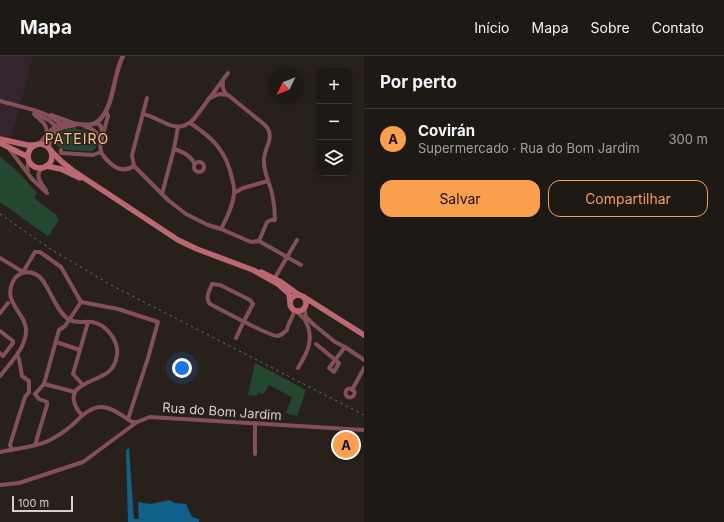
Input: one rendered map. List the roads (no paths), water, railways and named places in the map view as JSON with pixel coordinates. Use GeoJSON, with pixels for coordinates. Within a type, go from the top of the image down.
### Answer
{"type":"FeatureCollection","features":[{"type":"Feature","properties":{"kind":"main road"},"geometry":{"type":"LineString","coordinates":[[0,139],[27,145],[46,145],[62,162],[178,240],[253,270],[278,284],[289,294],[290,301],[296,311],[312,305],[364,335]]}},
{"type":"Feature","properties":{"kind":"main road"},"geometry":{"type":"LineString","coordinates":[[0,143],[29,159],[35,166],[61,169],[102,188]]}},
{"type":"Feature","properties":{"kind":"main road"},"geometry":{"type":"LineString","coordinates":[[29,159],[30,149],[37,144]]}},
{"type":"Feature","properties":{"kind":"main road"},"geometry":{"type":"LineString","coordinates":[[44,166],[51,159],[50,150]]}},
{"type":"Feature","properties":{"kind":"main road"},"geometry":{"type":"LineString","coordinates":[[225,259],[236,261],[270,275],[344,323]]}},
{"type":"Feature","properties":{"kind":"main road"},"geometry":{"type":"LineString","coordinates":[[290,301],[294,296],[302,296]]}},
{"type":"Feature","properties":{"kind":"main road"},"geometry":{"type":"LineString","coordinates":[[302,296],[306,302],[304,308]]}},
{"type":"Feature","properties":{"kind":"street"},"geometry":{"type":"LineString","coordinates":[[27,109],[50,121],[55,126],[60,127],[95,123],[103,117],[106,111],[112,96],[119,64],[123,56]]}},
{"type":"Feature","properties":{"kind":"street"},"geometry":{"type":"LineString","coordinates":[[143,114],[178,127],[190,122],[228,73]]}},
{"type":"Feature","properties":{"kind":"street"},"geometry":{"type":"LineString","coordinates":[[223,80],[223,90],[266,125],[270,130],[271,137],[264,159],[265,170],[273,200],[275,220],[268,222],[260,241]]}},
{"type":"Feature","properties":{"kind":"street"},"geometry":{"type":"LineString","coordinates":[[208,99],[219,94],[228,95]]}},
{"type":"Feature","properties":{"kind":"street"},"geometry":{"type":"LineString","coordinates":[[147,98],[132,155],[134,166],[162,194],[186,214],[208,225],[251,242],[260,241],[301,265]]}},
{"type":"Feature","properties":{"kind":"street"},"geometry":{"type":"LineString","coordinates":[[0,101],[82,125],[93,129],[99,137]]}},
{"type":"Feature","properties":{"kind":"street"},"geometry":{"type":"LineString","coordinates":[[27,109],[46,124],[48,129],[47,135]]}},
{"type":"Feature","properties":{"kind":"street"},"geometry":{"type":"LineString","coordinates":[[100,145],[108,116],[106,111]]}},
{"type":"Feature","properties":{"kind":"street"},"geometry":{"type":"LineString","coordinates":[[190,122],[221,150],[231,173],[234,193],[227,218],[221,229]]}},
{"type":"Feature","properties":{"kind":"street"},"geometry":{"type":"LineString","coordinates":[[95,123],[100,125],[103,133]]}},
{"type":"Feature","properties":{"kind":"street"},"geometry":{"type":"LineString","coordinates":[[95,123],[101,152],[104,157],[115,168],[122,170],[130,169],[134,166]]}},
{"type":"Feature","properties":{"kind":"street"},"geometry":{"type":"LineString","coordinates":[[37,144],[47,135],[60,127]]}},
{"type":"Feature","properties":{"kind":"street"},"geometry":{"type":"LineString","coordinates":[[50,150],[49,141],[60,127]]}},
{"type":"Feature","properties":{"kind":"street"},"geometry":{"type":"LineString","coordinates":[[162,194],[174,149],[178,127]]}},
{"type":"Feature","properties":{"kind":"street"},"geometry":{"type":"LineString","coordinates":[[0,143],[8,147],[14,153],[32,179],[47,193],[48,192],[38,180],[39,171],[44,166]]}},
{"type":"Feature","properties":{"kind":"street"},"geometry":{"type":"LineString","coordinates":[[174,149],[182,152],[192,159],[195,164]]}},
{"type":"Feature","properties":{"kind":"street"},"geometry":{"type":"LineString","coordinates":[[61,150],[61,153],[93,156],[101,152]]}},
{"type":"Feature","properties":{"kind":"street"},"geometry":{"type":"LineString","coordinates":[[29,159],[27,169],[32,179]]}},
{"type":"Feature","properties":{"kind":"street"},"geometry":{"type":"LineString","coordinates":[[234,193],[243,188],[268,181]]}},
{"type":"Feature","properties":{"kind":"street"},"geometry":{"type":"LineString","coordinates":[[276,276],[296,240]]}},
{"type":"Feature","properties":{"kind":"street"},"geometry":{"type":"LineString","coordinates":[[0,376],[17,355],[24,342],[26,329],[24,321],[8,302],[7,294],[9,286],[17,276],[23,272],[35,252],[40,252],[61,268],[81,302],[118,309],[158,322],[128,419]]}},
{"type":"Feature","properties":{"kind":"street"},"geometry":{"type":"LineString","coordinates":[[0,258],[23,272],[38,275],[44,280],[62,312],[69,320],[74,322],[93,322],[111,335],[117,348],[115,364],[110,371],[99,379],[83,385],[75,392],[73,400],[77,410],[77,420]]}},
{"type":"Feature","properties":{"kind":"street"},"geometry":{"type":"LineString","coordinates":[[236,338],[244,321],[253,304],[250,300],[220,285],[212,284],[207,301],[210,304],[244,321],[276,336],[287,330],[296,311]]}},
{"type":"Feature","properties":{"kind":"street"},"geometry":{"type":"LineString","coordinates":[[0,313],[8,302]]}},
{"type":"Feature","properties":{"kind":"street"},"geometry":{"type":"LineString","coordinates":[[35,394],[44,384],[59,330],[65,326],[81,302]]}},
{"type":"Feature","properties":{"kind":"street"},"geometry":{"type":"LineString","coordinates":[[304,308],[307,326]]}},
{"type":"Feature","properties":{"kind":"street"},"geometry":{"type":"LineString","coordinates":[[287,330],[294,312],[296,311]]}},
{"type":"Feature","properties":{"kind":"street"},"geometry":{"type":"LineString","coordinates":[[296,311],[304,319],[311,340],[298,368]]}},
{"type":"Feature","properties":{"kind":"street"},"geometry":{"type":"LineString","coordinates":[[306,317],[336,342],[345,346],[364,360]]}},
{"type":"Feature","properties":{"kind":"street"},"geometry":{"type":"LineString","coordinates":[[83,385],[73,374],[88,322]]}},
{"type":"Feature","properties":{"kind":"street"},"geometry":{"type":"LineString","coordinates":[[307,326],[313,324]]}},
{"type":"Feature","properties":{"kind":"street"},"geometry":{"type":"LineString","coordinates":[[0,331],[13,341],[3,356],[0,353]]}},
{"type":"Feature","properties":{"kind":"street"},"geometry":{"type":"LineString","coordinates":[[56,342],[80,350]]}},
{"type":"Feature","properties":{"kind":"street"},"geometry":{"type":"LineString","coordinates":[[316,344],[335,359],[345,346]]}},
{"type":"Feature","properties":{"kind":"street"},"geometry":{"type":"LineString","coordinates":[[10,448],[25,397],[29,392],[29,381],[22,376],[17,355]]}},
{"type":"Feature","properties":{"kind":"street"},"geometry":{"type":"LineString","coordinates":[[352,390],[364,368]]}},
{"type":"Feature","properties":{"kind":"street"},"geometry":{"type":"LineString","coordinates":[[44,384],[75,392]]}},
{"type":"Feature","properties":{"kind":"street"},"geometry":{"type":"LineString","coordinates":[[29,392],[35,394],[39,399],[47,402],[35,445]]}},
{"type":"Feature","properties":{"kind":"street"},"geometry":{"type":"LineString","coordinates":[[0,452],[10,448],[35,445],[60,434],[82,415],[102,407],[132,422],[137,422]]}},
{"type":"Feature","properties":{"kind":"street"},"geometry":{"type":"LineString","coordinates":[[77,410],[82,415]]}},
{"type":"Feature","properties":{"kind":"street","name":"Rua do Bom Jardim"},"geometry":{"type":"LineString","coordinates":[[137,422],[146,418],[157,416],[364,430]]}},
{"type":"Feature","properties":{"kind":"street"},"geometry":{"type":"LineString","coordinates":[[0,485],[19,483],[83,462],[137,422]]}},
{"type":"Feature","properties":{"kind":"street"},"geometry":{"type":"LineString","coordinates":[[255,423],[255,454]]}},
{"type":"Feature","properties":{"kind":"water"},"geometry":{"type":"Polygon","coordinates":[[[129,448],[134,519],[139,519],[138,502],[150,504],[170,500],[174,503],[186,504],[192,517],[199,519],[199,522],[128,522],[126,450],[129,448]]]}},
{"type":"Feature","properties":{"kind":"railway"},"geometry":{"type":"LineString","coordinates":[[0,214],[52,250],[111,285],[364,415]]}},
{"type":"Feature","properties":{"kind":"place","name":"Covirán"},"geometry":{"type":"Point","coordinates":[346,445]}},
{"type":"Feature","properties":{"kind":"district","name":"PATEIRO"},"geometry":{"type":"Point","coordinates":[77,139]}}]}
